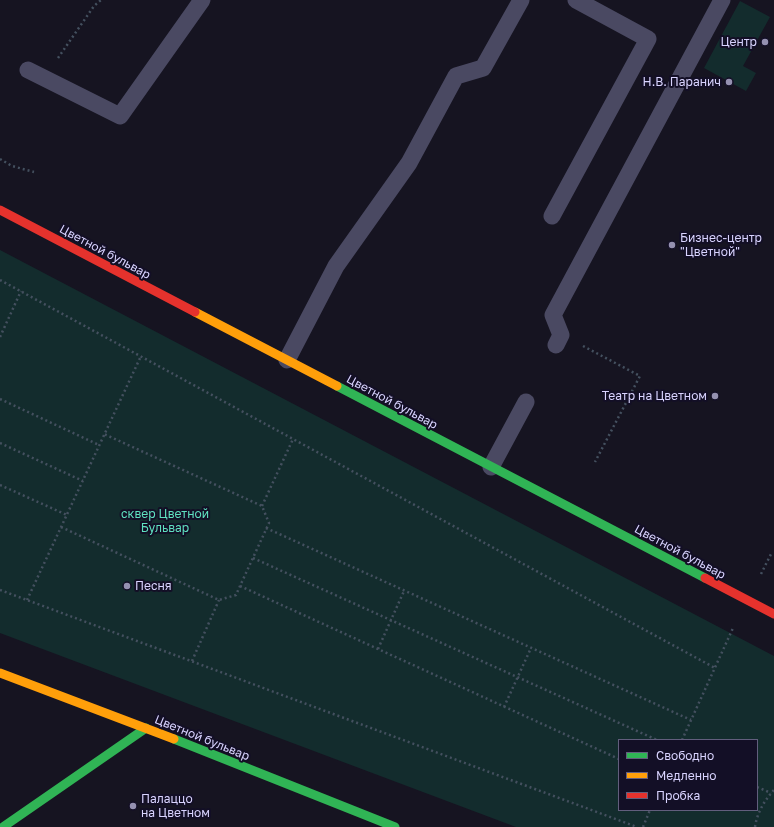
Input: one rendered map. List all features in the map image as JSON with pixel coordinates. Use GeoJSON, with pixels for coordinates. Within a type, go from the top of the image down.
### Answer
{"type":"FeatureCollection","features":[{"type":"Feature","properties":{"kind":"main road","name":"Цветной бульвар"},"geometry":{"type":"LineString","coordinates":[[0,210],[774,614]]}},
{"type":"Feature","properties":{"kind":"main road","name":"Цветной бульвар"},"geometry":{"type":"LineString","coordinates":[[0,673],[146,728],[395,827]]}},
{"type":"Feature","properties":{"kind":"main road"},"geometry":{"type":"LineString","coordinates":[[8,825],[146,728]]}},
{"type":"Feature","properties":{"kind":"lane"},"geometry":{"type":"LineString","coordinates":[[28,70],[120,116],[202,0]]}},
{"type":"Feature","properties":{"kind":"lane"},"geometry":{"type":"LineString","coordinates":[[287,360],[336,266],[409,163],[456,76],[483,68],[521,0]]}},
{"type":"Feature","properties":{"kind":"lane"},"geometry":{"type":"LineString","coordinates":[[552,216],[648,39],[576,0]]}},
{"type":"Feature","properties":{"kind":"lane"},"geometry":{"type":"LineString","coordinates":[[559,340],[553,315],[722,0]]}},
{"type":"Feature","properties":{"kind":"lane"},"geometry":{"type":"LineString","coordinates":[[491,467],[526,402]]}},
{"type":"Feature","properties":{"kind":"path"},"geometry":{"type":"LineString","coordinates":[[44,78],[94,6],[101,0]]}},
{"type":"Feature","properties":{"kind":"path"},"geometry":{"type":"LineString","coordinates":[[0,159],[12,166],[34,172]]}},
{"type":"Feature","properties":{"kind":"path"},"geometry":{"type":"LineString","coordinates":[[0,280],[715,668]]}},
{"type":"Feature","properties":{"kind":"path"},"geometry":{"type":"LineString","coordinates":[[0,337],[21,291]]}},
{"type":"Feature","properties":{"kind":"path"},"geometry":{"type":"LineString","coordinates":[[559,340],[640,376],[595,462]]}},
{"type":"Feature","properties":{"kind":"path"},"geometry":{"type":"LineString","coordinates":[[27,600],[141,356]]}},
{"type":"Feature","properties":{"kind":"path"},"geometry":{"type":"LineString","coordinates":[[0,399],[99,445]]}},
{"type":"Feature","properties":{"kind":"path"},"geometry":{"type":"LineString","coordinates":[[61,527],[219,600],[236,595],[269,523],[262,506],[104,434]]}},
{"type":"Feature","properties":{"kind":"path"},"geometry":{"type":"LineString","coordinates":[[262,506],[293,439]]}},
{"type":"Feature","properties":{"kind":"path"},"geometry":{"type":"LineString","coordinates":[[0,443],[83,481]]}},
{"type":"Feature","properties":{"kind":"path"},"geometry":{"type":"LineString","coordinates":[[0,485],[67,515]]}},
{"type":"Feature","properties":{"kind":"path"},"geometry":{"type":"LineString","coordinates":[[266,528],[691,720]]}},
{"type":"Feature","properties":{"kind":"path"},"geometry":{"type":"LineString","coordinates":[[761,574],[772,552]]}},
{"type":"Feature","properties":{"kind":"path"},"geometry":{"type":"LineString","coordinates":[[253,558],[655,739]]}},
{"type":"Feature","properties":{"kind":"path"},"geometry":{"type":"LineString","coordinates":[[240,586],[618,759]]}},
{"type":"Feature","properties":{"kind":"path"},"geometry":{"type":"LineString","coordinates":[[0,590],[637,827]]}},
{"type":"Feature","properties":{"kind":"path"},"geometry":{"type":"LineString","coordinates":[[378,649],[404,591]]}},
{"type":"Feature","properties":{"kind":"path"},"geometry":{"type":"LineString","coordinates":[[192,661],[219,600]]}},
{"type":"Feature","properties":{"kind":"path"},"geometry":{"type":"LineString","coordinates":[[682,739],[733,628]]}},
{"type":"Feature","properties":{"kind":"path"},"geometry":{"type":"LineString","coordinates":[[504,707],[531,648]]}},
{"type":"Feature","properties":{"kind":"path"},"geometry":{"type":"LineString","coordinates":[[758,787],[771,793]]}},
{"type":"Feature","properties":{"kind":"path"},"geometry":{"type":"LineString","coordinates":[[755,827],[756,819],[764,803],[774,790]]}},
{"type":"Feature","properties":{"kind":"path"},"geometry":{"type":"LineString","coordinates":[[643,827],[650,811]]}},
{"type":"Feature","properties":{"kind":"green space"},"geometry":{"type":"Polygon","coordinates":[[[740,1],[770,17],[743,66],[756,73],[746,91],[704,68],[740,1]]]}},
{"type":"Feature","properties":{"kind":"green space","name":"сквер Цветной Бульвар"},"geometry":{"type":"Polygon","coordinates":[[[0,250],[774,656],[774,827],[516,827],[0,633],[0,250]]]}},
{"type":"Feature","properties":{"kind":"traffic: fast"},"geometry":{"type":"LineString","coordinates":[[337,386],[705,578]]}},
{"type":"Feature","properties":{"kind":"traffic: fast"},"geometry":{"type":"LineString","coordinates":[[3,827],[146,728]]}},
{"type":"Feature","properties":{"kind":"traffic: fast"},"geometry":{"type":"LineString","coordinates":[[174,739],[395,827]]}},
{"type":"Feature","properties":{"kind":"traffic: slow"},"geometry":{"type":"LineString","coordinates":[[195,312],[337,386]]}},
{"type":"Feature","properties":{"kind":"traffic: slow"},"geometry":{"type":"LineString","coordinates":[[0,673],[174,739]]}},
{"type":"Feature","properties":{"kind":"traffic: jam"},"geometry":{"type":"LineString","coordinates":[[0,210],[195,312]]}},
{"type":"Feature","properties":{"kind":"traffic: jam"},"geometry":{"type":"LineString","coordinates":[[705,578],[774,614]]}},
{"type":"Feature","properties":{"kind":"place","name":"Центр"},"geometry":{"type":"Point","coordinates":[765,42]}},
{"type":"Feature","properties":{"kind":"place","name":"Н.В. Паранич"},"geometry":{"type":"Point","coordinates":[729,82]}},
{"type":"Feature","properties":{"kind":"place","name":"Бизнес-центр \"Цветной\""},"geometry":{"type":"Point","coordinates":[672,245]}},
{"type":"Feature","properties":{"kind":"place","name":"Театр на Цветном"},"geometry":{"type":"Point","coordinates":[715,396]}},
{"type":"Feature","properties":{"kind":"place","name":"Песня"},"geometry":{"type":"Point","coordinates":[127,586]}},
{"type":"Feature","properties":{"kind":"place","name":"Палаццо на Цветном"},"geometry":{"type":"Point","coordinates":[133,806]}}]}
